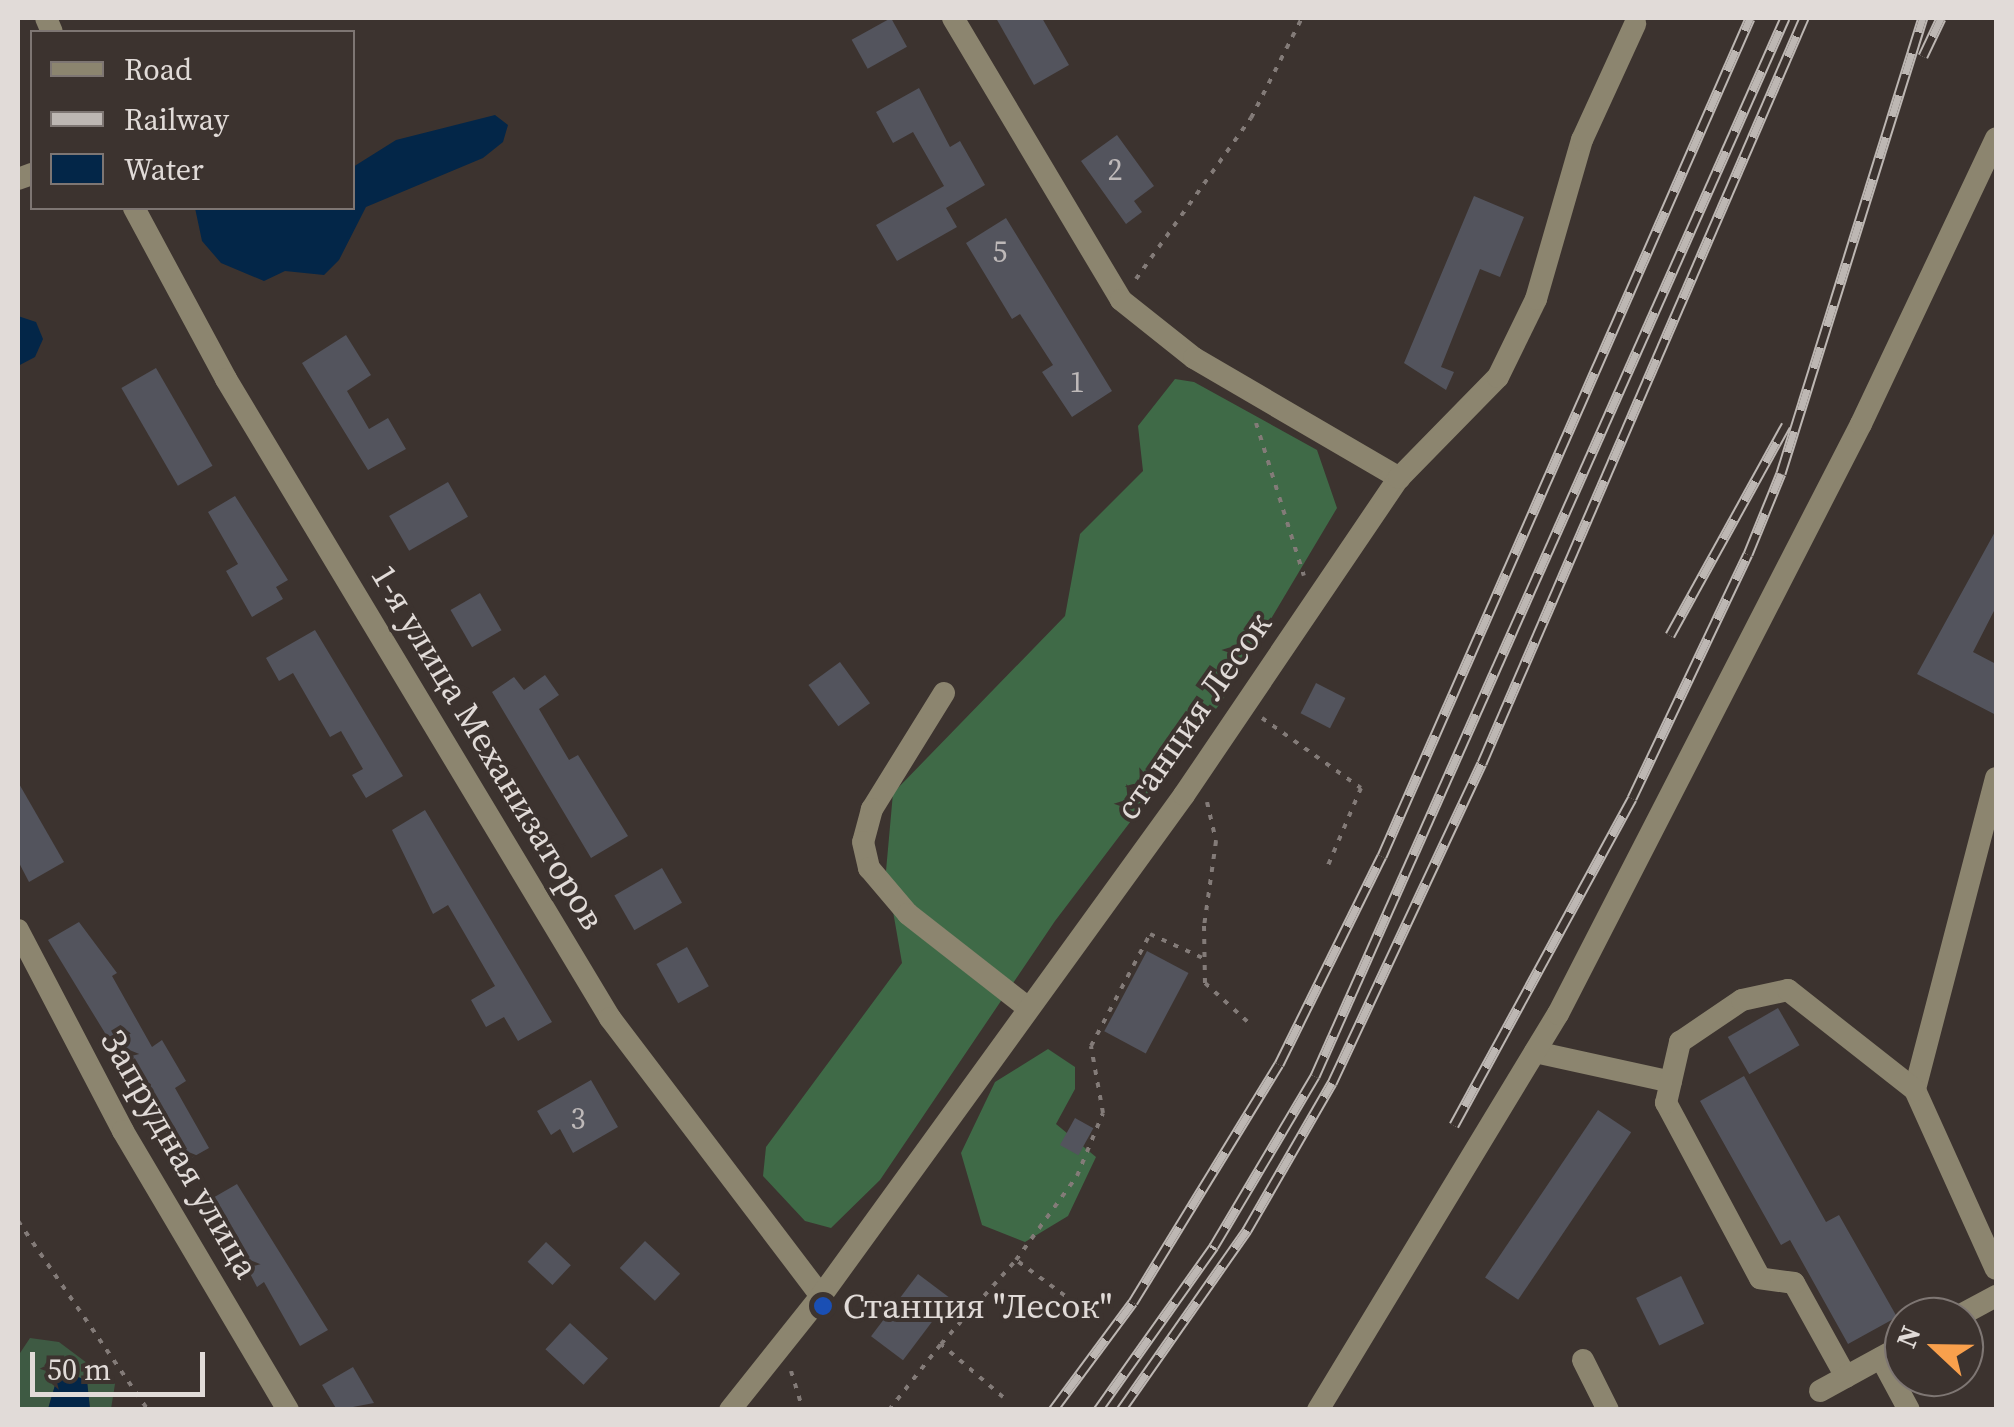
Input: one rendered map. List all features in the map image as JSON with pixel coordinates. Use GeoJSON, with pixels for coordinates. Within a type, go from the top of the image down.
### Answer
{"type":"FeatureCollection","features":[{"type":"Feature","properties":{"kind":"street"},"geometry":{"type":"LineString","coordinates":[[953,18],[1121,300],[1194,358],[1400,478]]}},
{"type":"Feature","properties":{"kind":"street","name":"станция Лесок"},"geometry":{"type":"LineString","coordinates":[[730,1410],[821,1296],[1197,776],[1400,478],[1498,378],[1536,299],[1582,140],[1635,24]]}},
{"type":"Feature","properties":{"kind":"street"},"geometry":{"type":"LineString","coordinates":[[1318,1410],[1534,1052],[1852,441],[1996,138]]}},
{"type":"Feature","properties":{"kind":"street","name":"1-я улица Механизаторов"},"geometry":{"type":"LineString","coordinates":[[135,210],[226,379],[610,1018],[821,1296]]}},
{"type":"Feature","properties":{"kind":"street"},"geometry":{"type":"LineString","coordinates":[[944,692],[872,809],[863,842],[869,868],[908,914],[1027,1007]]}},
{"type":"Feature","properties":{"kind":"street"},"geometry":{"type":"LineString","coordinates":[[1914,1090],[1996,778]]}},
{"type":"Feature","properties":{"kind":"street"},"geometry":{"type":"LineString","coordinates":[[1973,860],[1996,848]]}},
{"type":"Feature","properties":{"kind":"street","name":"Запрудная улица"},"geometry":{"type":"LineString","coordinates":[[18,930],[123,1131],[288,1410]]}},
{"type":"Feature","properties":{"kind":"street"},"geometry":{"type":"LineString","coordinates":[[1846,1376],[1794,1283],[1760,1278],[1666,1104],[1680,1042],[1742,1000],[1788,990],[1914,1090],[1992,1240],[1996,1268]]}},
{"type":"Feature","properties":{"kind":"street"},"geometry":{"type":"LineString","coordinates":[[1534,1052],[1671,1082]]}},
{"type":"Feature","properties":{"kind":"street"},"geometry":{"type":"LineString","coordinates":[[1820,1391],[1884,1356]]}},
{"type":"Feature","properties":{"kind":"street"},"geometry":{"type":"LineString","coordinates":[[1881,1358],[1908,1410]]}},
{"type":"Feature","properties":{"kind":"street"},"geometry":{"type":"LineString","coordinates":[[1584,1360],[1608,1410]]}},
{"type":"Feature","properties":{"kind":"path"},"geometry":{"type":"LineString","coordinates":[[1121,300],[1250,118],[1302,18]]}},
{"type":"Feature","properties":{"kind":"path"},"geometry":{"type":"LineString","coordinates":[[1256,422],[1314,604]]}},
{"type":"Feature","properties":{"kind":"path"},"geometry":{"type":"LineString","coordinates":[[1245,706],[1361,788],[1326,870]]}},
{"type":"Feature","properties":{"kind":"path"},"geometry":{"type":"LineString","coordinates":[[1197,776],[1216,841],[1203,958],[1204,983],[1250,1024]]}},
{"type":"Feature","properties":{"kind":"path"},"geometry":{"type":"LineString","coordinates":[[889,1410],[1016,1260],[1077,1176],[1103,1113],[1091,1046],[1150,934],[1203,958]]}},
{"type":"Feature","properties":{"kind":"path"},"geometry":{"type":"LineString","coordinates":[[18,1222],[148,1410]]}},
{"type":"Feature","properties":{"kind":"path"},"geometry":{"type":"LineString","coordinates":[[1016,1260],[1076,1303]]}},
{"type":"Feature","properties":{"kind":"path"},"geometry":{"type":"LineString","coordinates":[[782,1344],[803,1410]]}},
{"type":"Feature","properties":{"kind":"path"},"geometry":{"type":"LineString","coordinates":[[941,1344],[1003,1398]]}},
{"type":"Feature","properties":{"kind":"green space"},"geometry":{"type":"Polygon","coordinates":[[[1175,379],[1194,382],[1317,450],[1337,508],[1222,701],[1055,921],[880,1180],[831,1228],[805,1221],[763,1176],[766,1147],[902,963],[886,871],[893,793],[1065,616],[1080,534],[1143,471],[1138,426],[1175,379]]]}},
{"type":"Feature","properties":{"kind":"green space"},"geometry":{"type":"Polygon","coordinates":[[[1048,1049],[1075,1067],[1075,1089],[1056,1124],[1096,1157],[1068,1216],[1025,1242],[982,1225],[961,1153],[995,1082],[1048,1049]]]}},
{"type":"Feature","properties":{"kind":"green space"},"geometry":{"type":"Polygon","coordinates":[[[30,1338],[59,1342],[115,1384],[111,1409],[90,1409],[87,1381],[56,1382],[48,1409],[18,1410],[18,1356],[30,1338]]]}},
{"type":"Feature","properties":{"kind":"water"},"geometry":{"type":"Polygon","coordinates":[[[495,115],[508,125],[503,142],[483,158],[366,207],[339,260],[324,275],[285,271],[264,281],[221,263],[202,241],[195,210],[355,210],[355,166],[396,140],[495,115]]]}},
{"type":"Feature","properties":{"kind":"water"},"geometry":{"type":"Polygon","coordinates":[[[18,316],[36,322],[43,339],[35,357],[18,366],[18,316]]]}},
{"type":"Feature","properties":{"kind":"water"},"geometry":{"type":"Polygon","coordinates":[[[68,1372],[87,1381],[90,1409],[48,1409],[56,1382],[68,1372]]]}},
{"type":"Feature","properties":{"kind":"building"},"geometry":{"type":"Polygon","coordinates":[[[891,18],[907,47],[868,69],[852,40],[891,18]]]}},
{"type":"Feature","properties":{"kind":"building"},"geometry":{"type":"Polygon","coordinates":[[[996,18],[1042,18],[1069,65],[1034,85],[996,18]]]}},
{"type":"Feature","properties":{"kind":"building"},"geometry":{"type":"Polygon","coordinates":[[[919,88],[950,147],[960,141],[985,185],[946,208],[957,227],[897,261],[876,225],[944,186],[913,132],[893,143],[876,112],[919,88]]]}},
{"type":"Feature","properties":{"kind":"building"},"geometry":{"type":"Polygon","coordinates":[[[1117,135],[1154,186],[1134,201],[1142,212],[1126,224],[1081,161],[1117,135]]]}},
{"type":"Feature","properties":{"kind":"building"},"geometry":{"type":"Polygon","coordinates":[[[1474,196],[1524,217],[1500,277],[1480,269],[1441,367],[1454,372],[1446,390],[1404,363],[1474,196]]]}},
{"type":"Feature","properties":{"kind":"building"},"geometry":{"type":"Polygon","coordinates":[[[1006,218],[1112,391],[1072,417],[1042,372],[1053,365],[1020,314],[1012,319],[966,243],[1006,218]]]}},
{"type":"Feature","properties":{"kind":"building"},"geometry":{"type":"Polygon","coordinates":[[[346,335],[371,375],[347,391],[369,429],[388,418],[406,449],[368,470],[302,363],[346,335]]]}},
{"type":"Feature","properties":{"kind":"building"},"geometry":{"type":"Polygon","coordinates":[[[156,368],[213,466],[178,486],[121,388],[156,368]]]}},
{"type":"Feature","properties":{"kind":"building"},"geometry":{"type":"Polygon","coordinates":[[[448,482],[468,517],[409,551],[389,516],[448,482]]]}},
{"type":"Feature","properties":{"kind":"building"},"geometry":{"type":"Polygon","coordinates":[[[235,496],[288,580],[276,587],[283,599],[252,617],[226,571],[238,564],[208,512],[235,496]]]}},
{"type":"Feature","properties":{"kind":"building"},"geometry":{"type":"Polygon","coordinates":[[[1996,530],[1996,607],[1973,652],[1996,664],[1996,715],[1917,674],[1996,530]]]}},
{"type":"Feature","properties":{"kind":"building"},"geometry":{"type":"Polygon","coordinates":[[[480,593],[501,630],[472,647],[451,610],[480,593]]]}},
{"type":"Feature","properties":{"kind":"building"},"geometry":{"type":"Polygon","coordinates":[[[315,630],[403,776],[366,798],[352,775],[363,769],[341,731],[330,737],[293,673],[279,681],[266,658],[315,630]]]}},
{"type":"Feature","properties":{"kind":"building"},"geometry":{"type":"Polygon","coordinates":[[[840,662],[870,703],[838,726],[808,685],[840,662]]]}},
{"type":"Feature","properties":{"kind":"building"},"geometry":{"type":"Polygon","coordinates":[[[545,675],[559,695],[539,709],[569,760],[578,755],[628,836],[591,858],[492,692],[514,677],[524,690],[545,675]]]}},
{"type":"Feature","properties":{"kind":"building"},"geometry":{"type":"Polygon","coordinates":[[[1316,683],[1345,698],[1330,728],[1301,713],[1316,683]]]}},
{"type":"Feature","properties":{"kind":"building"},"geometry":{"type":"Polygon","coordinates":[[[18,782],[64,862],[29,882],[18,861],[18,782]]]}},
{"type":"Feature","properties":{"kind":"building"},"geometry":{"type":"Polygon","coordinates":[[[425,810],[552,1022],[518,1041],[504,1017],[486,1027],[471,1000],[495,986],[448,905],[433,914],[392,830],[425,810]]]}},
{"type":"Feature","properties":{"kind":"building"},"geometry":{"type":"Polygon","coordinates":[[[662,868],[682,903],[634,930],[614,895],[662,868]]]}},
{"type":"Feature","properties":{"kind":"building"},"geometry":{"type":"Polygon","coordinates":[[[79,922],[117,973],[112,976],[152,1047],[162,1040],[186,1081],[175,1088],[209,1148],[184,1162],[48,940],[79,922]]]}},
{"type":"Feature","properties":{"kind":"building"},"geometry":{"type":"Polygon","coordinates":[[[687,947],[709,986],[678,1003],[656,964],[687,947]]]}},
{"type":"Feature","properties":{"kind":"building"},"geometry":{"type":"Polygon","coordinates":[[[1147,951],[1188,973],[1146,1053],[1104,1031],[1147,951]]]}},
{"type":"Feature","properties":{"kind":"building"},"geometry":{"type":"Polygon","coordinates":[[[1778,1008],[1800,1045],[1749,1074],[1728,1037],[1778,1008]]]}},
{"type":"Feature","properties":{"kind":"building"},"geometry":{"type":"Polygon","coordinates":[[[1744,1076],[1826,1222],[1839,1215],[1886,1297],[1884,1324],[1848,1344],[1790,1240],[1781,1245],[1700,1101],[1744,1076]]]}},
{"type":"Feature","properties":{"kind":"building"},"geometry":{"type":"Polygon","coordinates":[[[591,1080],[618,1127],[573,1153],[560,1129],[551,1135],[537,1111],[591,1080]]]}},
{"type":"Feature","properties":{"kind":"building"},"geometry":{"type":"Polygon","coordinates":[[[1598,1110],[1631,1132],[1518,1300],[1485,1277],[1598,1110]]]}},
{"type":"Feature","properties":{"kind":"building"},"geometry":{"type":"Polygon","coordinates":[[[1075,1118],[1093,1128],[1078,1155],[1060,1145],[1075,1118]]]}},
{"type":"Feature","properties":{"kind":"building"},"geometry":{"type":"Polygon","coordinates":[[[237,1184],[328,1330],[300,1346],[264,1282],[257,1287],[211,1199],[237,1184]]]}},
{"type":"Feature","properties":{"kind":"building"},"geometry":{"type":"Polygon","coordinates":[[[645,1241],[680,1274],[655,1301],[620,1268],[645,1241]]]}},
{"type":"Feature","properties":{"kind":"building"},"geometry":{"type":"Polygon","coordinates":[[[546,1242],[571,1265],[552,1285],[528,1262],[546,1242]]]}},
{"type":"Feature","properties":{"kind":"building"},"geometry":{"type":"Polygon","coordinates":[[[918,1274],[950,1298],[903,1360],[871,1336],[918,1274]]]}},
{"type":"Feature","properties":{"kind":"building"},"geometry":{"type":"Polygon","coordinates":[[[1681,1276],[1704,1324],[1659,1346],[1636,1298],[1681,1276]]]}},
{"type":"Feature","properties":{"kind":"building"},"geometry":{"type":"Polygon","coordinates":[[[570,1323],[608,1358],[583,1385],[545,1349],[570,1323]]]}},
{"type":"Feature","properties":{"kind":"building"},"geometry":{"type":"Polygon","coordinates":[[[353,1367],[374,1403],[337,1410],[322,1385],[353,1367]]]}},
{"type":"Feature","properties":{"kind":"railway"},"geometry":{"type":"LineString","coordinates":[[1053,1410],[1133,1302],[1279,1064],[1382,856],[1750,18]]}},
{"type":"Feature","properties":{"kind":"railway"},"geometry":{"type":"LineString","coordinates":[[1098,1410],[1214,1246],[1315,1076],[1785,18]]}},
{"type":"Feature","properties":{"kind":"railway"},"geometry":{"type":"LineString","coordinates":[[1121,1410],[1247,1230],[1332,1083],[1482,763],[1804,18]]}},
{"type":"Feature","properties":{"kind":"railway"},"geometry":{"type":"LineString","coordinates":[[1454,1125],[1632,798],[1748,554],[1781,473],[1923,18]]}},
{"type":"Feature","properties":{"kind":"railway"},"geometry":{"type":"LineString","coordinates":[[1923,56],[1941,18]]}},
{"type":"Feature","properties":{"kind":"railway"},"geometry":{"type":"LineString","coordinates":[[1670,635],[1786,425]]}},
{"type":"Feature","properties":{"kind":"place","name":"Станция \"Лесок\""},"geometry":{"type":"Point","coordinates":[823,1306]}}]}
